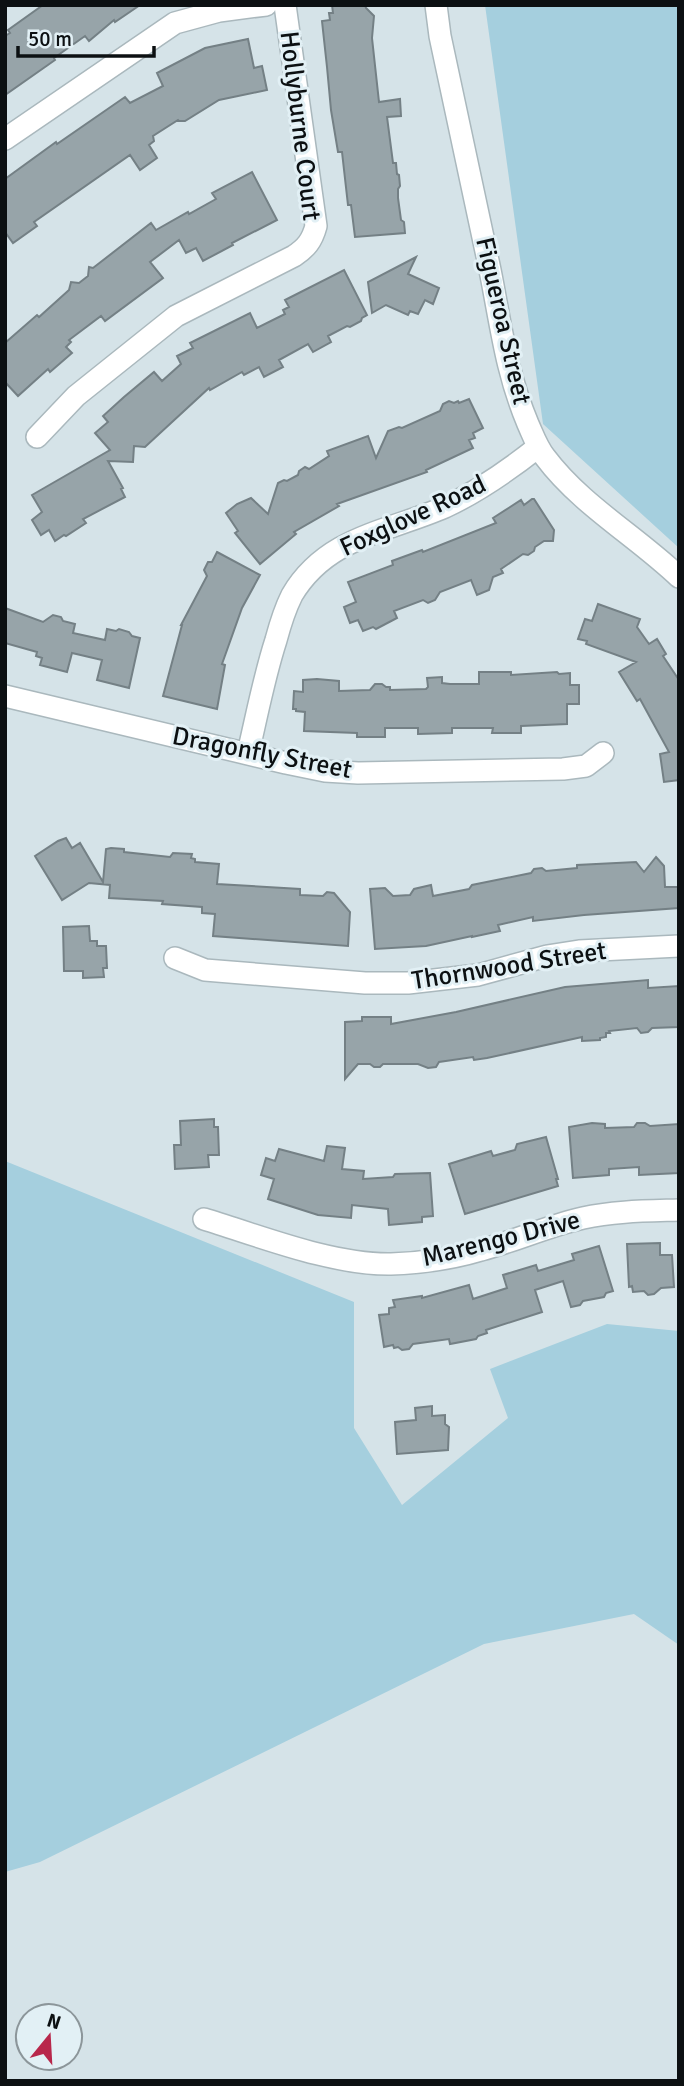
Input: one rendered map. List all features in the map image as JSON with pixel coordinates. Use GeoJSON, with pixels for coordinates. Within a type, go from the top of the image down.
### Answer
{"type":"FeatureCollection","features":[{"type":"Feature","properties":{"kind":"street"},"geometry":{"type":"LineString","coordinates":[[5,139],[175,23],[219,11],[266,5]]}},
{"type":"Feature","properties":{"kind":"street","name":"Hollyburne Court"},"geometry":{"type":"LineString","coordinates":[[37,437],[76,396],[156,330],[176,316],[294,256],[305,249],[312,239],[316,226],[285,5]]}},
{"type":"Feature","properties":{"kind":"street","name":"Figueroa Street"},"geometry":{"type":"LineString","coordinates":[[436,5],[508,369],[538,447],[584,498],[679,577]]}},
{"type":"Feature","properties":{"kind":"street","name":"Foxglove Road"},"geometry":{"type":"LineString","coordinates":[[248,753],[265,675],[283,615],[293,595],[321,560],[369,533],[419,517],[466,496],[504,474],[538,447]]}},
{"type":"Feature","properties":{"kind":"street","name":"Dragonfly Street"},"geometry":{"type":"LineString","coordinates":[[5,696],[325,771],[358,773],[563,769],[586,766],[604,753]]}},
{"type":"Feature","properties":{"kind":"street","name":"Thornwood Street"},"geometry":{"type":"LineString","coordinates":[[175,958],[205,970],[365,983],[408,983],[478,975],[547,956],[579,951],[679,946]]}},
{"type":"Feature","properties":{"kind":"street","name":"Marengo Drive"},"geometry":{"type":"LineString","coordinates":[[204,1219],[317,1253],[388,1264],[455,1257],[584,1218],[619,1212],[679,1210]]}},
{"type":"Feature","properties":{"kind":"shaded area"},"geometry":{"type":"Polygon","coordinates":[[[485,5],[679,5],[679,548],[543,424],[485,5]]]}},
{"type":"Feature","properties":{"kind":"shaded area"},"geometry":{"type":"Polygon","coordinates":[[[5,1161],[354,1302],[354,1428],[402,1505],[508,1418],[490,1369],[607,1324],[679,1331],[679,1645],[634,1614],[484,1644],[40,1862],[5,1872],[5,1161]]]}},
{"type":"Feature","properties":{"kind":"building"},"geometry":{"type":"Polygon","coordinates":[[[43,5],[140,5],[115,22],[114,20],[89,41],[85,36],[5,95],[5,36],[10,33],[8,30],[43,5]]]}},
{"type":"Feature","properties":{"kind":"building"},"geometry":{"type":"Polygon","coordinates":[[[332,5],[365,5],[374,16],[372,38],[379,102],[400,99],[401,116],[387,117],[393,163],[396,163],[399,175],[398,198],[405,233],[355,237],[342,152],[338,152],[331,110],[322,21],[330,20],[332,5]]]}},
{"type":"Feature","properties":{"kind":"building"},"geometry":{"type":"Polygon","coordinates":[[[248,39],[254,68],[262,66],[267,90],[219,100],[185,121],[178,120],[153,136],[154,141],[149,145],[157,158],[140,170],[130,155],[34,222],[37,226],[13,243],[5,232],[5,179],[125,97],[130,103],[163,86],[157,73],[205,48],[248,39]]]}},
{"type":"Feature","properties":{"kind":"building"},"geometry":{"type":"Polygon","coordinates":[[[252,172],[277,220],[203,261],[196,248],[186,253],[179,240],[150,262],[163,278],[105,321],[101,316],[69,340],[71,342],[66,347],[72,353],[50,372],[48,369],[18,396],[5,382],[5,343],[69,290],[71,282],[79,283],[88,276],[89,267],[93,268],[151,223],[156,230],[188,212],[189,214],[216,199],[212,193],[252,172]]]}},
{"type":"Feature","properties":{"kind":"building"},"geometry":{"type":"Polygon","coordinates":[[[416,257],[408,274],[439,288],[433,304],[425,300],[418,314],[410,311],[408,315],[386,305],[372,313],[368,282],[416,257]]]}},
{"type":"Feature","properties":{"kind":"building"},"geometry":{"type":"Polygon","coordinates":[[[344,270],[367,315],[361,321],[328,336],[331,342],[313,352],[308,344],[279,360],[283,367],[264,377],[259,367],[244,375],[242,372],[210,390],[209,388],[145,447],[134,446],[133,462],[108,461],[125,497],[83,519],[86,523],[55,541],[49,530],[41,535],[32,520],[42,512],[32,495],[110,450],[95,433],[108,422],[103,416],[124,397],[154,372],[162,381],[181,364],[177,356],[193,348],[190,343],[250,313],[257,328],[285,314],[283,310],[289,307],[285,300],[344,270]]]}},
{"type":"Feature","properties":{"kind":"building"},"geometry":{"type":"Polygon","coordinates":[[[469,399],[483,428],[473,433],[475,438],[469,440],[473,448],[426,470],[427,472],[337,504],[339,506],[294,532],[296,534],[260,564],[235,533],[238,531],[226,513],[251,498],[268,514],[278,483],[287,481],[305,467],[309,469],[329,456],[327,451],[368,436],[376,458],[388,431],[402,428],[440,411],[443,404],[449,401],[459,403],[469,399]]]}},
{"type":"Feature","properties":{"kind":"building"},"geometry":{"type":"Polygon","coordinates":[[[532,499],[554,530],[553,541],[544,541],[528,555],[523,554],[501,569],[503,573],[493,577],[489,590],[477,595],[471,580],[440,592],[435,600],[428,603],[423,600],[394,611],[397,618],[376,629],[373,627],[363,631],[358,620],[350,623],[344,607],[356,602],[348,582],[393,565],[392,561],[422,550],[423,552],[496,523],[493,518],[521,500],[524,505],[532,499]]]}},
{"type":"Feature","properties":{"kind":"building"},"geometry":{"type":"Polygon","coordinates":[[[217,552],[260,575],[242,608],[222,664],[225,665],[217,709],[163,696],[181,625],[207,576],[204,570],[217,552]]]}},
{"type":"Feature","properties":{"kind":"building"},"geometry":{"type":"Polygon","coordinates":[[[598,604],[640,619],[637,627],[649,644],[657,639],[666,654],[663,656],[679,680],[679,780],[664,782],[660,754],[669,752],[640,699],[637,701],[619,672],[636,662],[578,639],[585,619],[592,621],[598,604]]]}},
{"type":"Feature","properties":{"kind":"building"},"geometry":{"type":"Polygon","coordinates":[[[5,608],[43,622],[53,615],[61,617],[63,621],[75,624],[73,633],[105,640],[107,629],[119,629],[140,638],[129,688],[97,680],[102,660],[72,653],[67,672],[40,665],[42,658],[36,656],[37,652],[5,643],[5,608]]]}},
{"type":"Feature","properties":{"kind":"building"},"geometry":{"type":"Polygon","coordinates":[[[479,672],[511,672],[511,675],[570,673],[570,685],[579,685],[579,704],[567,704],[567,724],[521,726],[521,733],[492,733],[493,728],[452,728],[452,733],[418,734],[418,728],[385,728],[385,737],[304,731],[305,712],[293,709],[294,691],[303,692],[303,680],[339,681],[339,691],[370,690],[375,684],[390,687],[390,690],[426,689],[427,678],[442,677],[442,683],[450,684],[479,684],[479,672]]]}},
{"type":"Feature","properties":{"kind":"building"},"geometry":{"type":"Polygon","coordinates":[[[66,838],[72,848],[80,843],[103,882],[106,849],[111,848],[170,857],[173,853],[192,854],[191,858],[195,859],[195,862],[219,864],[217,884],[300,889],[300,895],[323,896],[327,892],[334,893],[350,912],[348,946],[213,936],[215,914],[202,913],[202,907],[162,904],[163,901],[109,898],[110,885],[89,883],[62,900],[35,856],[66,838]]]}},
{"type":"Feature","properties":{"kind":"building"},"geometry":{"type":"Polygon","coordinates":[[[656,857],[664,866],[665,887],[679,887],[679,908],[533,921],[533,917],[498,925],[500,931],[472,937],[426,946],[375,949],[370,889],[385,888],[393,896],[410,895],[414,889],[431,885],[433,896],[469,889],[472,885],[531,873],[534,869],[542,868],[546,871],[577,868],[577,865],[636,862],[644,872],[656,857]]]}},
{"type":"Feature","properties":{"kind":"building"},"geometry":{"type":"Polygon","coordinates":[[[89,926],[90,941],[97,941],[97,946],[106,946],[107,968],[103,968],[104,977],[83,978],[83,971],[64,971],[63,927],[89,926]]]}},
{"type":"Feature","properties":{"kind":"building"},"geometry":{"type":"Polygon","coordinates":[[[648,980],[648,988],[679,986],[679,1027],[652,1028],[641,1033],[637,1028],[609,1031],[606,1037],[600,1040],[582,1041],[582,1037],[487,1058],[474,1060],[473,1057],[439,1062],[436,1067],[428,1068],[418,1064],[383,1064],[374,1067],[370,1064],[358,1064],[345,1079],[345,1022],[362,1021],[362,1017],[391,1017],[391,1024],[565,987],[648,980]]]}},
{"type":"Feature","properties":{"kind":"building"},"geometry":{"type":"Polygon","coordinates":[[[214,1119],[214,1127],[218,1127],[219,1155],[208,1155],[209,1167],[175,1169],[174,1145],[181,1145],[180,1121],[214,1119]]]}},
{"type":"Feature","properties":{"kind":"building"},"geometry":{"type":"Polygon","coordinates":[[[637,1123],[650,1126],[679,1124],[679,1173],[639,1175],[639,1167],[609,1169],[609,1175],[573,1178],[569,1127],[605,1124],[605,1128],[634,1127],[637,1123]]]}},
{"type":"Feature","properties":{"kind":"building"},"geometry":{"type":"Polygon","coordinates":[[[546,1137],[558,1186],[465,1214],[449,1164],[491,1151],[493,1156],[515,1150],[517,1144],[546,1137]]]}},
{"type":"Feature","properties":{"kind":"building"},"geometry":{"type":"Polygon","coordinates":[[[327,1146],[345,1148],[342,1169],[364,1171],[363,1179],[393,1177],[395,1174],[430,1173],[433,1216],[422,1217],[422,1222],[389,1225],[388,1209],[352,1205],[351,1218],[318,1215],[268,1199],[274,1179],[261,1175],[266,1158],[275,1161],[279,1149],[324,1161],[327,1146]]]}},
{"type":"Feature","properties":{"kind":"building"},"geometry":{"type":"Polygon","coordinates":[[[660,1243],[660,1255],[672,1255],[674,1287],[661,1288],[648,1295],[644,1291],[633,1292],[632,1286],[629,1287],[627,1244],[660,1243]]]}},
{"type":"Feature","properties":{"kind":"building"},"geometry":{"type":"Polygon","coordinates":[[[599,1246],[613,1291],[606,1293],[604,1297],[583,1301],[580,1305],[571,1307],[563,1281],[535,1290],[542,1312],[486,1330],[487,1333],[476,1339],[450,1344],[449,1339],[413,1344],[409,1349],[402,1350],[394,1348],[393,1345],[384,1347],[379,1315],[389,1314],[389,1308],[395,1307],[393,1300],[422,1298],[469,1285],[473,1299],[507,1288],[503,1275],[536,1265],[538,1271],[574,1260],[572,1254],[599,1246]]]}},
{"type":"Feature","properties":{"kind":"building"},"geometry":{"type":"Polygon","coordinates":[[[432,1406],[432,1416],[445,1415],[445,1424],[449,1427],[448,1450],[397,1454],[395,1422],[416,1420],[415,1408],[432,1406]]]}}]}
